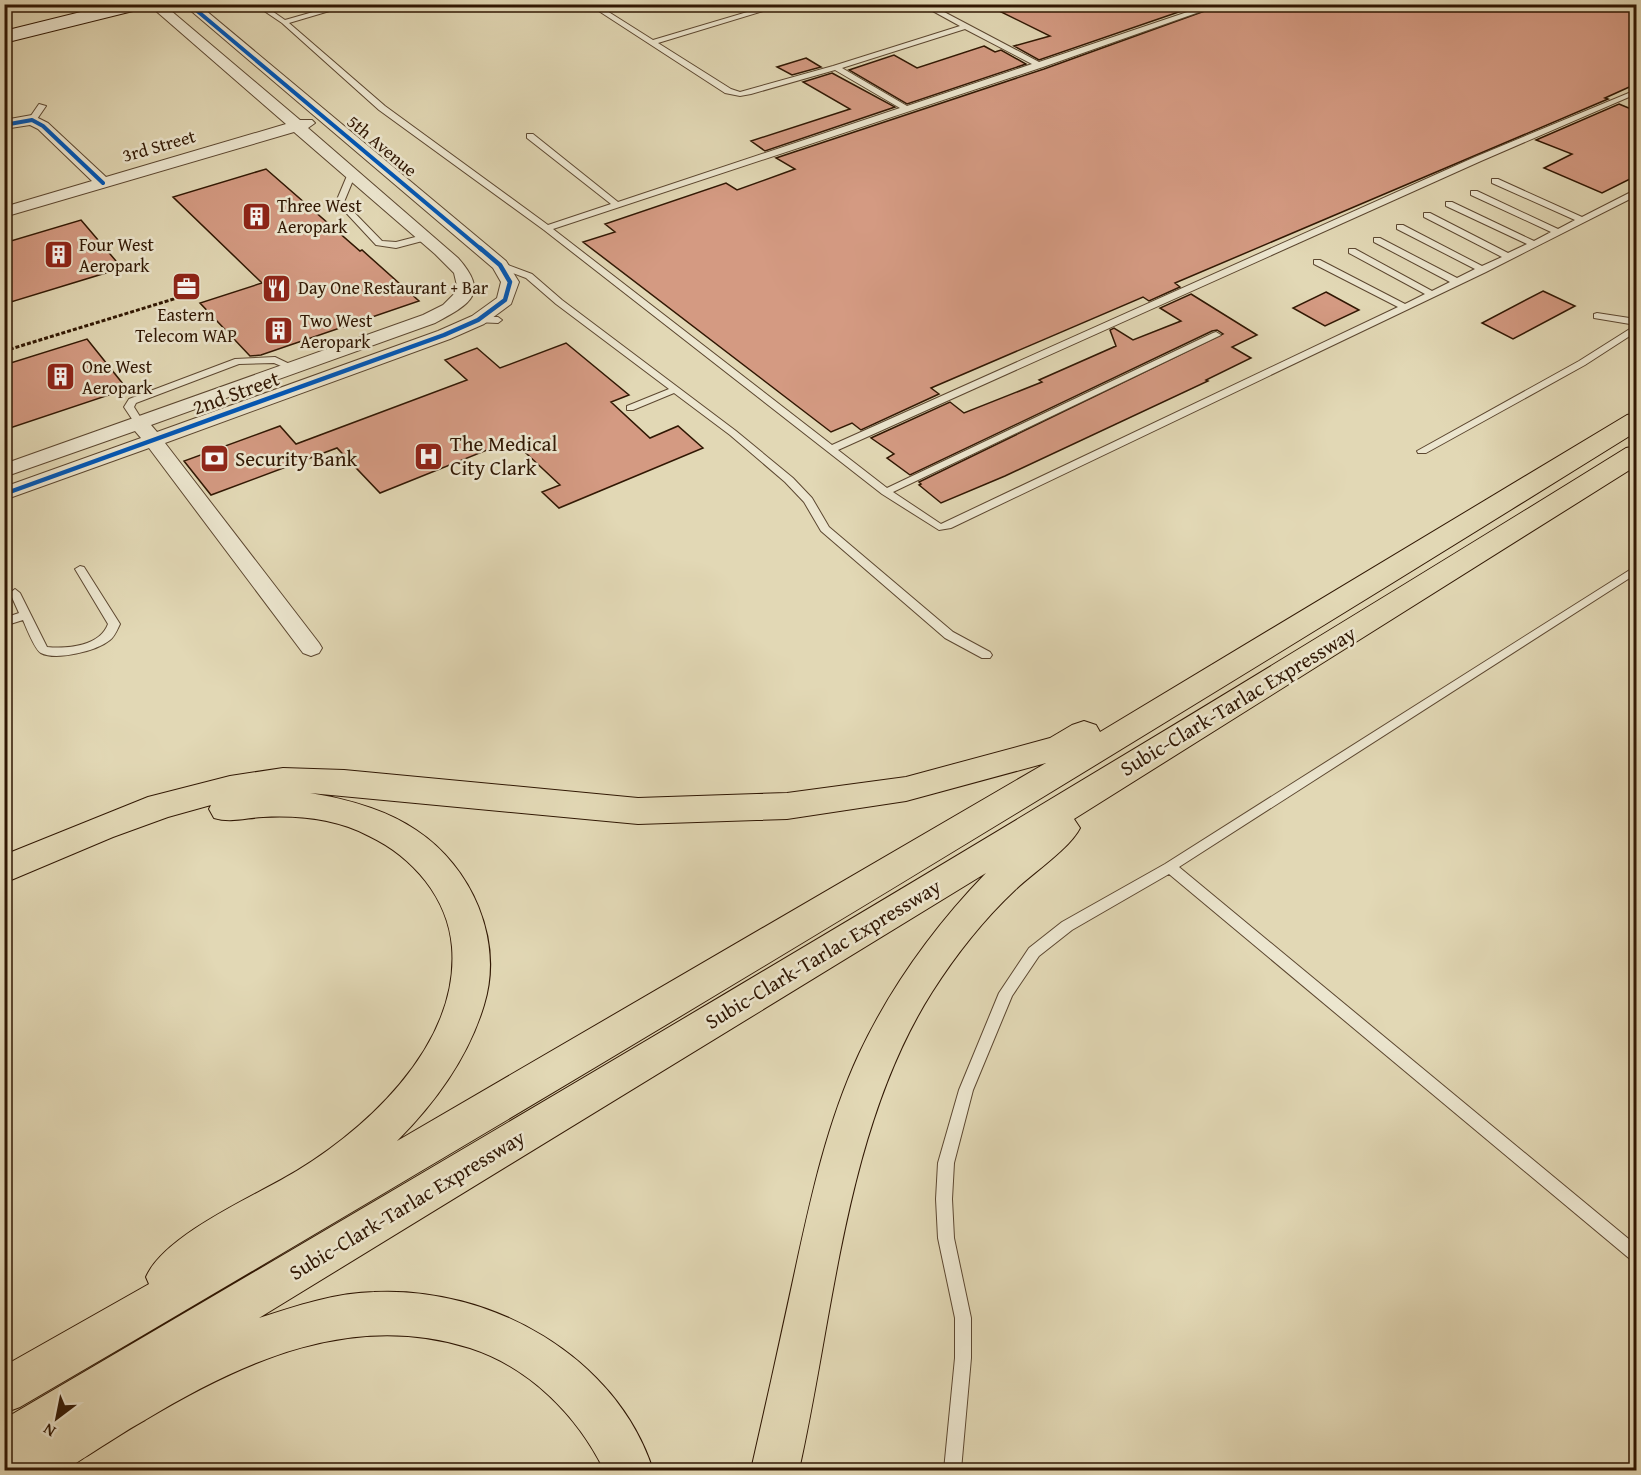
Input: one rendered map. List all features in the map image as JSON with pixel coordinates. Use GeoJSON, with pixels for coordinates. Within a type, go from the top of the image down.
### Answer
{"type":"FeatureCollection","features":[{"type":"Feature","properties":{"kind":"highway","name":"Subic-Clark-Tarlac Expressway"},"geometry":{"type":"LineString","coordinates":[[4,1446],[738,1006],[1244,680],[1636,421]]}},
{"type":"Feature","properties":{"kind":"highway","name":"Subic-Clark-Tarlac Expressway"},"geometry":{"type":"LineString","coordinates":[[4,1391],[1636,454]]}},
{"type":"Feature","properties":{"kind":"highway"},"geometry":{"type":"LineString","coordinates":[[4,870],[101,828],[160,806],[230,788],[283,780],[344,782],[638,812],[787,806],[906,789],[1061,747],[1145,697],[1244,680]]}},
{"type":"Feature","properties":{"kind":"highway"},"geometry":{"type":"LineString","coordinates":[[775,1470],[843,1153],[872,1070],[915,990],[944,945],[980,903],[1039,847],[1089,811],[1161,765],[1244,680]]}},
{"type":"Feature","properties":{"kind":"highway"},"geometry":{"type":"LineString","coordinates":[[4,888],[94,848],[171,820],[241,806],[319,806],[350,813],[382,827],[413,845],[440,871],[458,897],[469,934],[474,971],[463,1016],[436,1070],[396,1117],[341,1166],[225,1234],[59,1359]]}},
{"type":"Feature","properties":{"kind":"highway"},"geometry":{"type":"LineString","coordinates":[[20,1470],[124,1407],[237,1347],[315,1320],[373,1312],[433,1315],[492,1332],[519,1344],[563,1377],[582,1398],[604,1424],[629,1470]]}},
{"type":"Feature","properties":{"kind":"main road"},"geometry":{"type":"LineString","coordinates":[[4,27],[98,4]]}},
{"type":"Feature","properties":{"kind":"main road"},"geometry":{"type":"LineString","coordinates":[[4,37],[138,4]]}},
{"type":"Feature","properties":{"kind":"street","name":"5th Avenue"},"geometry":{"type":"LineString","coordinates":[[154,4],[427,237],[464,273],[468,286]]}},
{"type":"Feature","properties":{"kind":"street","name":"5th Avenue"},"geometry":{"type":"LineString","coordinates":[[189,4],[500,265]]}},
{"type":"Feature","properties":{"kind":"street","name":"3rd Street"},"geometry":{"type":"LineString","coordinates":[[4,212],[324,118]]}},
{"type":"Feature","properties":{"kind":"street"},"geometry":{"type":"LineString","coordinates":[[4,125],[32,120],[61,141],[103,183]]}},
{"type":"Feature","properties":{"kind":"street"},"geometry":{"type":"LineString","coordinates":[[478,320],[505,300],[510,282],[500,265]]}},
{"type":"Feature","properties":{"kind":"street","name":"2nd Street"},"geometry":{"type":"LineString","coordinates":[[4,471],[429,319],[451,309],[464,299],[468,286]]}},
{"type":"Feature","properties":{"kind":"street","name":"2nd Street"},"geometry":{"type":"LineString","coordinates":[[4,494],[309,384],[478,320]]}},
{"type":"Feature","properties":{"kind":"street"},"geometry":{"type":"LineString","coordinates":[[292,368],[309,384]]}},
{"type":"Feature","properties":{"kind":"street"},"geometry":{"type":"LineString","coordinates":[[139,423],[311,648]]}},
{"type":"Feature","properties":{"kind":"lane"},"geometry":{"type":"LineString","coordinates":[[257,4],[285,22],[382,108],[547,228],[886,492],[932,524],[946,526],[1402,306],[1483,270],[1636,192]]}},
{"type":"Feature","properties":{"kind":"lane"},"geometry":{"type":"LineString","coordinates":[[285,22],[350,4]]}},
{"type":"Feature","properties":{"kind":"lane"},"geometry":{"type":"LineString","coordinates":[[591,4],[728,91],[740,94],[836,68],[966,26]]}},
{"type":"Feature","properties":{"kind":"lane"},"geometry":{"type":"LineString","coordinates":[[651,43],[783,4]]}},
{"type":"Feature","properties":{"kind":"lane"},"geometry":{"type":"LineString","coordinates":[[923,4],[1040,65]]}},
{"type":"Feature","properties":{"kind":"lane"},"geometry":{"type":"LineString","coordinates":[[547,228],[1219,4]]}},
{"type":"Feature","properties":{"kind":"lane"},"geometry":{"type":"LineString","coordinates":[[836,68],[907,109]]}},
{"type":"Feature","properties":{"kind":"lane"},"geometry":{"type":"LineString","coordinates":[[831,449],[1478,159],[1636,92]]}},
{"type":"Feature","properties":{"kind":"lane"},"geometry":{"type":"LineString","coordinates":[[32,120],[42,106]]}},
{"type":"Feature","properties":{"kind":"lane"},"geometry":{"type":"LineString","coordinates":[[530,136],[616,204]]}},
{"type":"Feature","properties":{"kind":"lane"},"geometry":{"type":"LineString","coordinates":[[352,173],[340,202],[379,243],[396,245],[427,237]]}},
{"type":"Feature","properties":{"kind":"lane"},"geometry":{"type":"LineString","coordinates":[[1495,181],[1582,220]]}},
{"type":"Feature","properties":{"kind":"lane"},"geometry":{"type":"LineString","coordinates":[[1474,193],[1558,232]]}},
{"type":"Feature","properties":{"kind":"lane"},"geometry":{"type":"LineString","coordinates":[[1449,204],[1534,244]]}},
{"type":"Feature","properties":{"kind":"lane"},"geometry":{"type":"LineString","coordinates":[[1427,215],[1509,257]]}},
{"type":"Feature","properties":{"kind":"lane"},"geometry":{"type":"LineString","coordinates":[[1400,228],[1483,270]]}},
{"type":"Feature","properties":{"kind":"lane"},"geometry":{"type":"LineString","coordinates":[[1377,240],[1457,282]]}},
{"type":"Feature","properties":{"kind":"lane"},"geometry":{"type":"LineString","coordinates":[[1352,251],[1431,294]]}},
{"type":"Feature","properties":{"kind":"lane"},"geometry":{"type":"LineString","coordinates":[[1317,262],[1402,306]]}},
{"type":"Feature","properties":{"kind":"lane"},"geometry":{"type":"LineString","coordinates":[[500,265],[529,276],[559,302],[677,389],[789,480],[808,501],[825,529],[949,635],[986,655]]}},
{"type":"Feature","properties":{"kind":"lane"},"geometry":{"type":"LineString","coordinates":[[1597,316],[1636,322]]}},
{"type":"Feature","properties":{"kind":"lane"},"geometry":{"type":"LineString","coordinates":[[478,320],[498,320]]}},
{"type":"Feature","properties":{"kind":"lane"},"geometry":{"type":"LineString","coordinates":[[1422,451],[1582,363],[1636,328]]}},
{"type":"Feature","properties":{"kind":"lane"},"geometry":{"type":"LineString","coordinates":[[886,492],[1216,335]]}},
{"type":"Feature","properties":{"kind":"lane"},"geometry":{"type":"LineString","coordinates":[[630,408],[677,389]]}},
{"type":"Feature","properties":{"kind":"lane"},"geometry":{"type":"LineString","coordinates":[[15,593],[44,650],[70,651],[105,639],[113,632],[114,624],[81,569]]}},
{"type":"Feature","properties":{"kind":"lane"},"geometry":{"type":"LineString","coordinates":[[952,1470],[963,1358],[963,1318],[946,1238],[945,1163],[966,1090],[1006,993],[1034,952],[1067,926],[1170,867],[1636,569]]}},
{"type":"Feature","properties":{"kind":"lane"},"geometry":{"type":"LineString","coordinates":[[4,622],[26,615]]}},
{"type":"Feature","properties":{"kind":"lane"},"geometry":{"type":"LineString","coordinates":[[1170,867],[1636,1254]]}},
{"type":"Feature","properties":{"kind":"path"},"geometry":{"type":"LineString","coordinates":[[4,351],[177,298]]}},
{"type":"Feature","properties":{"kind":"building"},"geometry":{"type":"Polygon","coordinates":[[[985,4],[1202,4],[1039,60],[1014,46],[1050,36],[985,4]]]}},
{"type":"Feature","properties":{"kind":"building"},"geometry":{"type":"Polygon","coordinates":[[[1224,4],[1636,4],[1636,84],[1605,98],[1608,99],[1175,283],[1180,287],[1149,301],[1143,297],[931,388],[939,394],[861,430],[852,423],[831,432],[583,242],[615,232],[605,224],[726,183],[737,190],[795,169],[776,158],[1044,69],[1224,4]]]}},
{"type":"Feature","properties":{"kind":"building"},"geometry":{"type":"Polygon","coordinates":[[[984,46],[995,52],[1001,50],[1026,64],[907,104],[849,70],[894,55],[917,68],[984,46]]]}},
{"type":"Feature","properties":{"kind":"building"},"geometry":{"type":"Polygon","coordinates":[[[806,58],[821,67],[792,75],[777,67],[806,58]]]}},
{"type":"Feature","properties":{"kind":"building"},"geometry":{"type":"Polygon","coordinates":[[[832,73],[895,107],[765,151],[751,141],[850,109],[803,82],[832,73]]]}},
{"type":"Feature","properties":{"kind":"building"},"geometry":{"type":"Polygon","coordinates":[[[1619,104],[1636,111],[1636,176],[1602,193],[1544,168],[1572,154],[1536,140],[1619,104]]]}},
{"type":"Feature","properties":{"kind":"building"},"geometry":{"type":"Polygon","coordinates":[[[266,169],[419,301],[261,355],[250,356],[200,303],[262,283],[173,197],[266,169]]]}},
{"type":"Feature","properties":{"kind":"building","name":"Four West Aeropark"},"geometry":{"type":"Polygon","coordinates":[[[81,220],[122,268],[11,302],[4,293],[4,243],[81,220]]]}},
{"type":"Feature","properties":{"kind":"building"},"geometry":{"type":"Polygon","coordinates":[[[1543,291],[1575,306],[1513,339],[1482,323],[1543,291]]]}},
{"type":"Feature","properties":{"kind":"building"},"geometry":{"type":"Polygon","coordinates":[[[1326,292],[1359,310],[1325,326],[1293,308],[1326,292]]]}},
{"type":"Feature","properties":{"kind":"building"},"geometry":{"type":"Polygon","coordinates":[[[1191,294],[1257,335],[1232,347],[1251,358],[1206,380],[1208,381],[1005,476],[941,503],[919,485],[921,484],[919,482],[1223,334],[1217,330],[1212,331],[910,475],[887,458],[894,454],[871,438],[950,402],[964,413],[1042,382],[1039,380],[1116,346],[1110,330],[1114,328],[1133,340],[1181,321],[1160,308],[1191,294]]]}},
{"type":"Feature","properties":{"kind":"building","name":"One West Aeropark"},"geometry":{"type":"Polygon","coordinates":[[[87,339],[127,389],[4,430],[4,365],[87,339]]]}},
{"type":"Feature","properties":{"kind":"building"},"geometry":{"type":"Polygon","coordinates":[[[566,343],[629,395],[611,402],[650,438],[678,426],[703,448],[559,508],[542,492],[560,485],[512,440],[380,493],[337,448],[211,495],[184,461],[280,426],[296,444],[467,380],[445,360],[477,348],[500,368],[566,343]]]}},
{"type":"Feature","properties":{"kind":"cycle path"},"geometry":{"type":"LineString","coordinates":[[4,494],[444,335],[478,320],[505,300],[510,282],[500,265],[189,4]]}},
{"type":"Feature","properties":{"kind":"cycle path"},"geometry":{"type":"LineString","coordinates":[[4,125],[32,120],[43,126],[103,183]]}},
{"type":"Feature","properties":{"kind":"place","name":"Three West Aeropark"},"geometry":{"type":"Point","coordinates":[256,216]}},
{"type":"Feature","properties":{"kind":"place","name":"Four West Aeropark"},"geometry":{"type":"Point","coordinates":[58,255]}},
{"type":"Feature","properties":{"kind":"place","name":"Eastern Telecom WAP"},"geometry":{"type":"Point","coordinates":[186,286]}},
{"type":"Feature","properties":{"kind":"place","name":"Day One Restaurant + Bar"},"geometry":{"type":"Point","coordinates":[277,288]}},
{"type":"Feature","properties":{"kind":"place","name":"Two West Aeropark"},"geometry":{"type":"Point","coordinates":[279,331]}},
{"type":"Feature","properties":{"kind":"place","name":"One West Aeropark"},"geometry":{"type":"Point","coordinates":[61,377]}},
{"type":"Feature","properties":{"kind":"place","name":"The Medical City Clark"},"geometry":{"type":"Point","coordinates":[429,456]}},
{"type":"Feature","properties":{"kind":"place","name":"Security Bank"},"geometry":{"type":"Point","coordinates":[214,459]}}]}
